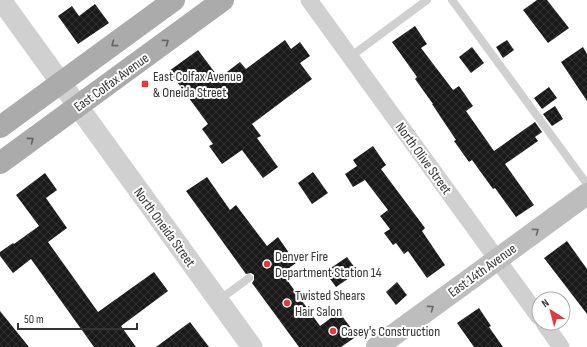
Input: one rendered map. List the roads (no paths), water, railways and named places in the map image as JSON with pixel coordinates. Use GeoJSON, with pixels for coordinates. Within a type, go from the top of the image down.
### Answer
{"type":"FeatureCollection","features":[{"type":"Feature","properties":{"kind":"main road","name":"East Colfax Avenue"},"geometry":{"type":"LineString","coordinates":[[0,127],[174,0]]}},
{"type":"Feature","properties":{"kind":"main road","name":"East Colfax Avenue"},"geometry":{"type":"LineString","coordinates":[[0,163],[222,0]]}},
{"type":"Feature","properties":{"kind":"main road","name":"East 14th Avenue"},"geometry":{"type":"LineString","coordinates":[[376,347],[587,194]]}},
{"type":"Feature","properties":{"kind":"street"},"geometry":{"type":"LineString","coordinates":[[1,0],[61,83]]}},
{"type":"Feature","properties":{"kind":"street","name":"North Olive Street"},"geometry":{"type":"LineString","coordinates":[[309,0],[531,306]]}},
{"type":"Feature","properties":{"kind":"street","name":"North Oneida Street"},"geometry":{"type":"LineString","coordinates":[[61,83],[252,347]]}},
{"type":"Feature","properties":{"kind":"street"},"geometry":{"type":"LineString","coordinates":[[550,331],[561,347]]}},
{"type":"Feature","properties":{"kind":"lane"},"geometry":{"type":"LineString","coordinates":[[350,56],[427,0]]}},
{"type":"Feature","properties":{"kind":"lane"},"geometry":{"type":"LineString","coordinates":[[452,0],[587,184]]}},
{"type":"Feature","properties":{"kind":"lane"},"geometry":{"type":"LineString","coordinates":[[218,301],[249,278]]}},
{"type":"Feature","properties":{"kind":"place","name":"East Colfax Avenue & Oneida Street"},"geometry":{"type":"Point","coordinates":[145,84]}},
{"type":"Feature","properties":{"kind":"place","name":"Denver Fire Department Station 14"},"geometry":{"type":"Point","coordinates":[267,264]}},
{"type":"Feature","properties":{"kind":"place","name":"Twisted Shears Hair Salon"},"geometry":{"type":"Point","coordinates":[287,303]}},
{"type":"Feature","properties":{"kind":"place","name":"Casey's Construction"},"geometry":{"type":"Point","coordinates":[333,331]}}]}
